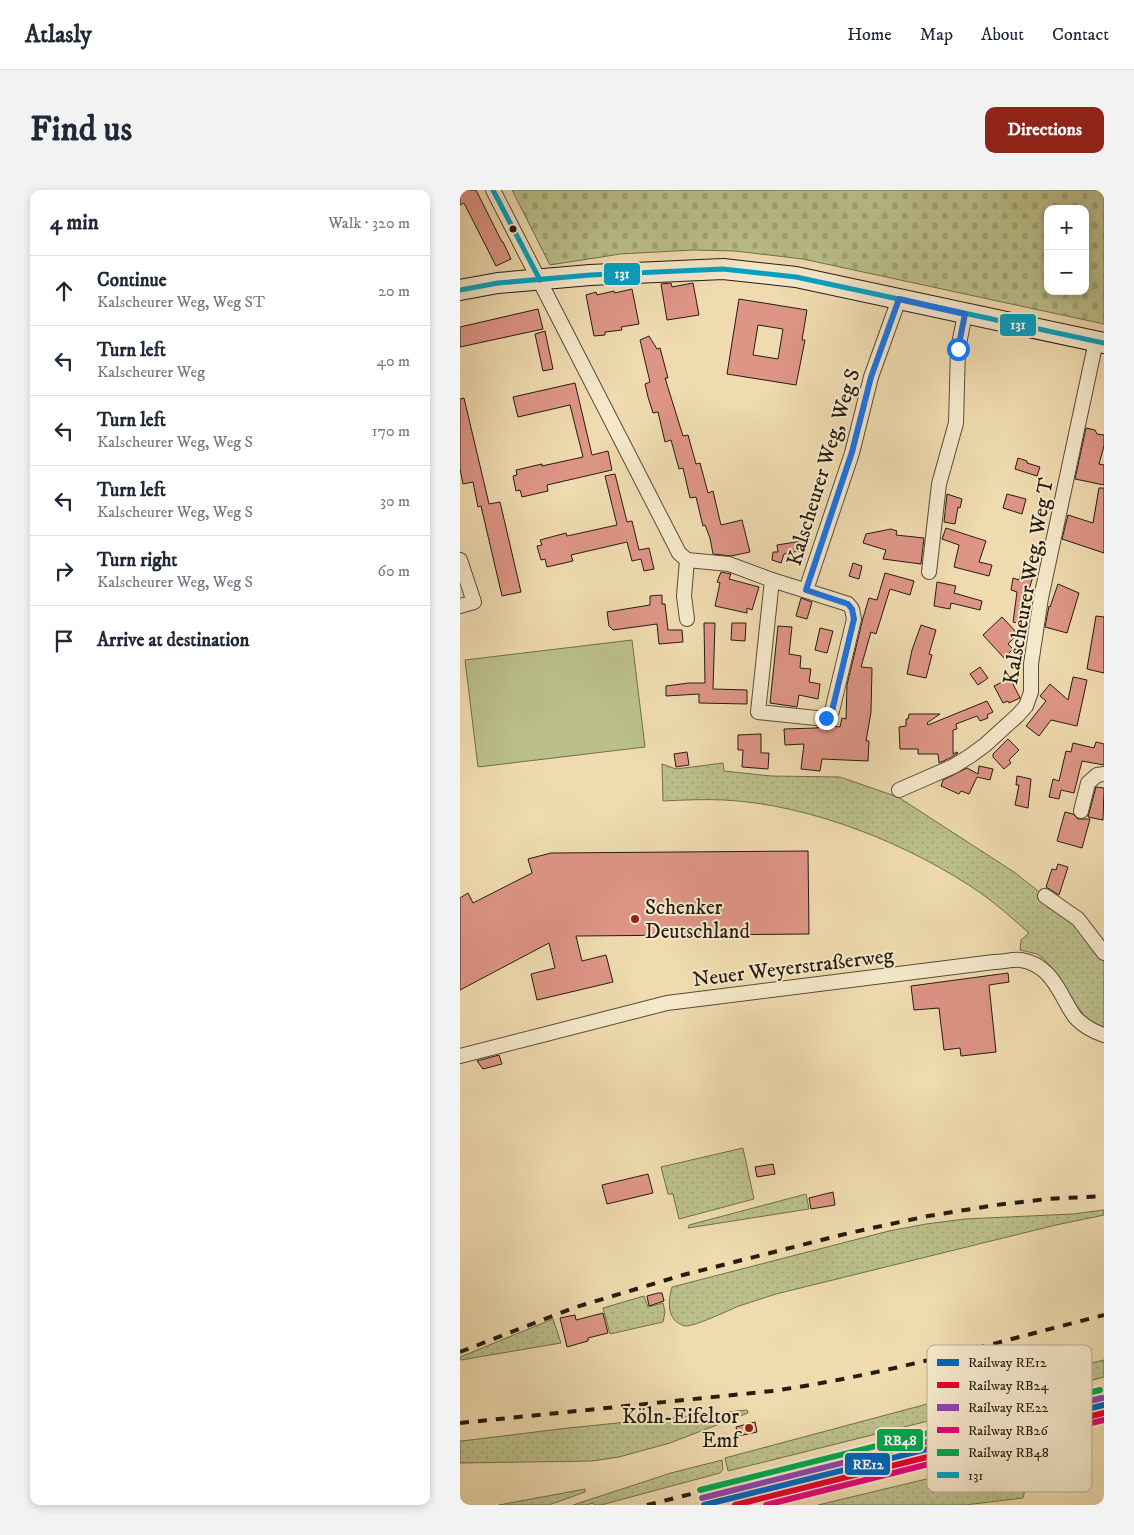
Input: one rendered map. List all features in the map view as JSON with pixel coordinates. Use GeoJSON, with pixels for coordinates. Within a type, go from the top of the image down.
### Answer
{"type":"FeatureCollection","features":[{"type":"Feature","properties":{"kind":"street"},"geometry":{"type":"LineString","coordinates":[[493,190],[679,553],[686,560],[684,596],[687,619]]}},
{"type":"Feature","properties":{"kind":"street"},"geometry":{"type":"LineString","coordinates":[[460,290],[498,283],[590,275],[723,269],[796,277],[1100,342]]}},
{"type":"Feature","properties":{"kind":"street","name":"Kalscheurer Weg, Weg S"},"geometry":{"type":"LineString","coordinates":[[806,590],[852,452],[871,377],[899,299]]}},
{"type":"Feature","properties":{"kind":"street"},"geometry":{"type":"LineString","coordinates":[[928,572],[939,484],[956,424],[958,349],[965,314]]}},
{"type":"Feature","properties":{"kind":"street","name":"Kalscheurer Weg, Weg T"},"geometry":{"type":"LineString","coordinates":[[899,790],[954,766],[970,756],[985,745],[1026,706],[1031,692],[1031,664],[1041,598],[1100,342]]}},
{"type":"Feature","properties":{"kind":"street"},"geometry":{"type":"LineString","coordinates":[[460,560],[474,602],[460,606]]}},
{"type":"Feature","properties":{"kind":"street","name":"Kalscheurer Weg, Weg S"},"geometry":{"type":"LineString","coordinates":[[686,560],[728,564],[848,604],[852,609],[854,619],[832,711],[826,718],[758,712],[772,580]]}},
{"type":"Feature","properties":{"kind":"street"},"geometry":{"type":"LineString","coordinates":[[1081,811],[1088,783],[1097,774],[1104,774]]}},
{"type":"Feature","properties":{"kind":"street"},"geometry":{"type":"LineString","coordinates":[[1045,896],[1078,919],[1104,953]]}},
{"type":"Feature","properties":{"kind":"street","name":"Neuer Weyerstraßerweg"},"geometry":{"type":"LineString","coordinates":[[460,1056],[667,1003],[1021,960],[1038,967],[1052,978],[1076,1018],[1094,1032],[1104,1035]]}},
{"type":"Feature","properties":{"kind":"green space"},"geometry":{"type":"Polygon","coordinates":[[[512,190],[1104,190],[1104,324],[803,259],[735,251],[693,250],[620,254],[550,265],[512,190]]]}},
{"type":"Feature","properties":{"kind":"green space"},"geometry":{"type":"Polygon","coordinates":[[[632,640],[645,747],[478,767],[465,660],[632,640]]]}},
{"type":"Feature","properties":{"kind":"green space"},"geometry":{"type":"Polygon","coordinates":[[[723,763],[724,771],[771,776],[840,777],[898,797],[1014,872],[1079,923],[1104,959],[1104,1031],[1085,1017],[1044,959],[1037,954],[1020,950],[1021,940],[1029,933],[982,894],[924,859],[859,830],[791,809],[724,800],[663,801],[662,764],[676,769],[723,763]]]}},
{"type":"Feature","properties":{"kind":"green space"},"geometry":{"type":"Polygon","coordinates":[[[743,1148],[754,1199],[679,1219],[673,1194],[668,1194],[661,1167],[743,1148]]]}},
{"type":"Feature","properties":{"kind":"green space"},"geometry":{"type":"Polygon","coordinates":[[[806,1194],[809,1209],[688,1228],[689,1225],[806,1194]]]}},
{"type":"Feature","properties":{"kind":"green space"},"geometry":{"type":"Polygon","coordinates":[[[1104,1210],[1104,1215],[1056,1225],[776,1294],[739,1306],[689,1326],[674,1320],[671,1315],[669,1304],[672,1287],[889,1231],[965,1219],[1073,1214],[1104,1210]]]}},
{"type":"Feature","properties":{"kind":"green space"},"geometry":{"type":"Polygon","coordinates":[[[644,1296],[648,1307],[663,1303],[665,1312],[663,1322],[610,1334],[603,1308],[644,1296]]]}},
{"type":"Feature","properties":{"kind":"green space"},"geometry":{"type":"Polygon","coordinates":[[[553,1319],[561,1343],[461,1360],[460,1357],[553,1319]]]}},
{"type":"Feature","properties":{"kind":"green space"},"geometry":{"type":"Polygon","coordinates":[[[1104,1360],[1104,1377],[1092,1380],[1092,1363],[1104,1360]]]}},
{"type":"Feature","properties":{"kind":"green space"},"geometry":{"type":"Polygon","coordinates":[[[927,1404],[927,1421],[728,1471],[725,1458],[927,1404]]]}},
{"type":"Feature","properties":{"kind":"green space"},"geometry":{"type":"Polygon","coordinates":[[[747,1410],[748,1413],[670,1443],[619,1457],[592,1461],[460,1463],[460,1441],[747,1410]]]}},
{"type":"Feature","properties":{"kind":"green space"},"geometry":{"type":"Polygon","coordinates":[[[722,1460],[723,1469],[720,1473],[601,1505],[594,1505],[593,1503],[573,1505],[671,1473],[722,1460]]]}},
{"type":"Feature","properties":{"kind":"green space"},"geometry":{"type":"Polygon","coordinates":[[[927,1479],[927,1492],[1024,1492],[1023,1498],[965,1505],[818,1505],[927,1479]]]}},
{"type":"Feature","properties":{"kind":"green space"},"geometry":{"type":"Polygon","coordinates":[[[585,1489],[585,1492],[549,1505],[499,1505],[585,1489]]]}},
{"type":"Feature","properties":{"kind":"building"},"geometry":{"type":"Polygon","coordinates":[[[460,190],[476,190],[511,259],[496,266],[464,203],[460,205],[460,190]]]}},
{"type":"Feature","properties":{"kind":"building"},"geometry":{"type":"Polygon","coordinates":[[[671,283],[672,287],[693,283],[699,315],[667,320],[661,284],[671,283]]]}},
{"type":"Feature","properties":{"kind":"building"},"geometry":{"type":"Polygon","coordinates":[[[632,289],[639,324],[621,327],[622,330],[605,332],[605,335],[594,336],[586,295],[596,292],[597,295],[614,291],[615,293],[632,289]]]}},
{"type":"Feature","properties":{"kind":"building"},"geometry":{"type":"Polygon","coordinates":[[[739,299],[807,310],[802,340],[805,340],[796,385],[727,374],[739,299]],[[758,325],[753,355],[778,359],[783,329],[758,325]]]}},
{"type":"Feature","properties":{"kind":"building"},"geometry":{"type":"Polygon","coordinates":[[[538,309],[543,329],[460,347],[460,327],[538,309]]]}},
{"type":"Feature","properties":{"kind":"building"},"geometry":{"type":"Polygon","coordinates":[[[545,331],[553,369],[543,371],[535,334],[545,331]]]}},
{"type":"Feature","properties":{"kind":"building"},"geometry":{"type":"Polygon","coordinates":[[[649,336],[657,349],[660,348],[668,378],[665,378],[683,436],[688,435],[696,464],[700,463],[708,493],[713,491],[721,525],[742,520],[750,552],[731,556],[713,554],[710,538],[705,525],[703,526],[696,497],[690,498],[683,468],[679,469],[671,440],[665,442],[658,412],[653,413],[648,397],[645,384],[650,382],[640,340],[649,336]]]}},
{"type":"Feature","properties":{"kind":"building"},"geometry":{"type":"Polygon","coordinates":[[[575,383],[592,455],[608,451],[612,470],[547,485],[548,491],[522,497],[520,490],[516,491],[513,476],[517,475],[516,470],[583,457],[570,405],[518,417],[513,397],[575,383]]]}},
{"type":"Feature","properties":{"kind":"building"},"geometry":{"type":"Polygon","coordinates":[[[464,398],[489,504],[500,502],[521,592],[502,596],[481,506],[478,507],[473,482],[463,484],[460,469],[460,399],[464,398]]]}},
{"type":"Feature","properties":{"kind":"building"},"geometry":{"type":"Polygon","coordinates":[[[1086,428],[1095,430],[1097,434],[1104,435],[1104,446],[1099,464],[1104,465],[1104,485],[1075,479],[1086,428]]]}},
{"type":"Feature","properties":{"kind":"building"},"geometry":{"type":"Polygon","coordinates":[[[1018,458],[1040,467],[1037,476],[1015,469],[1018,458]]]}},
{"type":"Feature","properties":{"kind":"building"},"geometry":{"type":"Polygon","coordinates":[[[615,474],[627,522],[632,521],[639,550],[649,548],[654,569],[644,571],[641,559],[632,561],[627,542],[571,555],[573,561],[547,567],[545,559],[541,560],[537,546],[542,545],[540,540],[566,533],[567,536],[617,525],[605,476],[615,474]]]}},
{"type":"Feature","properties":{"kind":"building"},"geometry":{"type":"Polygon","coordinates":[[[1099,488],[1104,488],[1104,553],[1062,539],[1068,515],[1093,523],[1099,488]]]}},
{"type":"Feature","properties":{"kind":"building"},"geometry":{"type":"Polygon","coordinates":[[[947,494],[962,499],[960,508],[958,507],[955,524],[944,522],[947,494]]]}},
{"type":"Feature","properties":{"kind":"building"},"geometry":{"type":"Polygon","coordinates":[[[1007,494],[1026,499],[1022,514],[1003,508],[1007,494]]]}},
{"type":"Feature","properties":{"kind":"building"},"geometry":{"type":"Polygon","coordinates":[[[946,528],[986,541],[979,562],[992,565],[989,576],[954,567],[959,545],[942,539],[946,528]]]}},
{"type":"Feature","properties":{"kind":"building"},"geometry":{"type":"Polygon","coordinates":[[[891,529],[897,531],[896,535],[924,538],[921,564],[883,559],[886,550],[863,543],[866,534],[891,529]]]}},
{"type":"Feature","properties":{"kind":"building"},"geometry":{"type":"Polygon","coordinates":[[[802,541],[804,550],[784,554],[781,563],[772,560],[773,552],[778,552],[777,545],[802,541]]]}},
{"type":"Feature","properties":{"kind":"building"},"geometry":{"type":"Polygon","coordinates":[[[853,563],[862,566],[859,579],[849,576],[853,563]]]}},
{"type":"Feature","properties":{"kind":"building"},"geometry":{"type":"Polygon","coordinates":[[[1023,566],[1035,570],[1026,599],[1031,600],[1029,616],[1021,614],[1018,623],[1013,622],[1017,592],[1011,590],[1013,578],[1019,580],[1023,566]]]}},
{"type":"Feature","properties":{"kind":"building"},"geometry":{"type":"Polygon","coordinates":[[[721,572],[731,574],[729,579],[759,587],[752,610],[747,608],[747,613],[715,606],[720,583],[717,582],[721,572]]]}},
{"type":"Feature","properties":{"kind":"building"},"geometry":{"type":"Polygon","coordinates":[[[885,573],[914,581],[910,595],[890,589],[876,634],[871,632],[861,667],[872,668],[871,712],[866,741],[869,741],[868,761],[822,759],[820,771],[801,769],[804,744],[785,745],[784,729],[840,727],[842,718],[846,719],[847,685],[863,618],[869,598],[877,600],[885,573]]]}},
{"type":"Feature","properties":{"kind":"building"},"geometry":{"type":"Polygon","coordinates":[[[937,582],[956,586],[954,593],[982,601],[980,610],[951,603],[950,609],[934,606],[937,582]]]}},
{"type":"Feature","properties":{"kind":"building"},"geometry":{"type":"Polygon","coordinates":[[[1058,584],[1079,593],[1067,633],[1045,627],[1049,606],[1058,584]]]}},
{"type":"Feature","properties":{"kind":"building"},"geometry":{"type":"Polygon","coordinates":[[[662,595],[662,604],[665,604],[668,630],[682,630],[683,642],[659,644],[657,624],[613,630],[609,626],[607,612],[650,605],[650,596],[662,595]]]}},
{"type":"Feature","properties":{"kind":"building"},"geometry":{"type":"Polygon","coordinates":[[[801,598],[812,602],[807,619],[796,616],[801,598]]]}},
{"type":"Feature","properties":{"kind":"building"},"geometry":{"type":"Polygon","coordinates":[[[1096,616],[1104,617],[1104,673],[1087,669],[1096,616]]]}},
{"type":"Feature","properties":{"kind":"building"},"geometry":{"type":"Polygon","coordinates":[[[1002,617],[1018,634],[1008,644],[1013,649],[1004,658],[983,635],[1002,617]]]}},
{"type":"Feature","properties":{"kind":"building"},"geometry":{"type":"Polygon","coordinates":[[[704,623],[715,623],[713,689],[747,690],[747,704],[699,703],[699,694],[666,696],[666,686],[705,683],[704,623]]]}},
{"type":"Feature","properties":{"kind":"building"},"geometry":{"type":"Polygon","coordinates":[[[732,623],[746,623],[745,641],[731,640],[732,623]]]}},
{"type":"Feature","properties":{"kind":"building"},"geometry":{"type":"Polygon","coordinates":[[[921,625],[936,630],[929,654],[932,655],[926,678],[907,674],[912,650],[921,625]]]}},
{"type":"Feature","properties":{"kind":"building"},"geometry":{"type":"Polygon","coordinates":[[[778,626],[792,627],[789,654],[801,656],[800,668],[811,669],[809,682],[820,684],[818,699],[799,695],[797,707],[770,703],[778,626]]]}},
{"type":"Feature","properties":{"kind":"building"},"geometry":{"type":"Polygon","coordinates":[[[820,628],[833,631],[827,653],[815,650],[820,628]]]}},
{"type":"Feature","properties":{"kind":"building"},"geometry":{"type":"Polygon","coordinates":[[[980,667],[988,678],[978,685],[970,674],[980,667]]]}},
{"type":"Feature","properties":{"kind":"building"},"geometry":{"type":"Polygon","coordinates":[[[1073,677],[1087,680],[1077,726],[1051,720],[1039,736],[1026,726],[1046,701],[1040,696],[1050,684],[1068,700],[1073,677]]]}},
{"type":"Feature","properties":{"kind":"building"},"geometry":{"type":"Polygon","coordinates":[[[1010,678],[1020,698],[1009,703],[1008,701],[1003,703],[994,686],[1010,678]]]}},
{"type":"Feature","properties":{"kind":"building"},"geometry":{"type":"Polygon","coordinates":[[[987,701],[993,712],[987,715],[988,718],[980,721],[977,716],[956,724],[957,729],[953,730],[953,754],[958,753],[950,758],[939,763],[938,754],[918,754],[918,749],[900,749],[899,727],[906,726],[906,719],[908,719],[909,714],[940,714],[927,723],[928,725],[987,701]]]}},
{"type":"Feature","properties":{"kind":"building"},"geometry":{"type":"Polygon","coordinates":[[[761,734],[761,753],[769,753],[768,769],[742,767],[743,750],[738,750],[738,735],[761,734]]]}},
{"type":"Feature","properties":{"kind":"building"},"geometry":{"type":"Polygon","coordinates":[[[1008,739],[1019,750],[1009,760],[1011,763],[1004,769],[993,757],[993,754],[1008,739]]]}},
{"type":"Feature","properties":{"kind":"building"},"geometry":{"type":"Polygon","coordinates":[[[1096,742],[1104,744],[1104,765],[1082,761],[1074,793],[1061,790],[1059,799],[1049,797],[1053,779],[1059,781],[1066,751],[1071,752],[1073,743],[1094,748],[1096,742]]]}},
{"type":"Feature","properties":{"kind":"building"},"geometry":{"type":"Polygon","coordinates":[[[687,752],[689,765],[676,767],[674,754],[687,752]]]}},
{"type":"Feature","properties":{"kind":"building"},"geometry":{"type":"Polygon","coordinates":[[[979,766],[993,769],[990,780],[977,777],[969,794],[961,791],[959,794],[941,786],[943,780],[967,768],[978,774],[979,766]]]}},
{"type":"Feature","properties":{"kind":"building"},"geometry":{"type":"Polygon","coordinates":[[[1017,776],[1031,779],[1028,808],[1015,805],[1019,785],[1016,785],[1017,776]]]}},
{"type":"Feature","properties":{"kind":"building"},"geometry":{"type":"Polygon","coordinates":[[[1096,787],[1104,788],[1103,820],[1088,817],[1096,787]]]}},
{"type":"Feature","properties":{"kind":"building"},"geometry":{"type":"Polygon","coordinates":[[[1065,812],[1073,814],[1078,819],[1090,819],[1082,848],[1057,841],[1065,812]]]}},
{"type":"Feature","properties":{"kind":"building","name":"Schenker Deutschland"},"geometry":{"type":"Polygon","coordinates":[[[808,851],[809,934],[576,936],[582,961],[606,955],[613,982],[537,1000],[531,974],[555,968],[549,943],[460,990],[460,898],[468,893],[473,903],[532,873],[528,859],[551,853],[808,851]]]}},
{"type":"Feature","properties":{"kind":"building"},"geometry":{"type":"Polygon","coordinates":[[[1058,864],[1068,867],[1059,895],[1046,887],[1052,869],[1056,870],[1058,864]]]}},
{"type":"Feature","properties":{"kind":"building"},"geometry":{"type":"Polygon","coordinates":[[[1008,973],[1009,982],[989,985],[996,1052],[961,1056],[960,1048],[944,1050],[939,1008],[914,1010],[911,986],[1008,973]]]}},
{"type":"Feature","properties":{"kind":"building"},"geometry":{"type":"Polygon","coordinates":[[[499,1055],[502,1064],[483,1069],[477,1061],[499,1055]]]}},
{"type":"Feature","properties":{"kind":"building"},"geometry":{"type":"Polygon","coordinates":[[[773,1164],[775,1174],[757,1177],[755,1167],[773,1164]]]}},
{"type":"Feature","properties":{"kind":"building"},"geometry":{"type":"Polygon","coordinates":[[[648,1174],[653,1193],[607,1204],[602,1185],[648,1174]]]}},
{"type":"Feature","properties":{"kind":"building"},"geometry":{"type":"Polygon","coordinates":[[[833,1192],[835,1205],[811,1209],[809,1198],[833,1192]]]}},
{"type":"Feature","properties":{"kind":"building"},"geometry":{"type":"Polygon","coordinates":[[[662,1293],[664,1301],[649,1306],[647,1296],[662,1293]]]}},
{"type":"Feature","properties":{"kind":"building"},"geometry":{"type":"Polygon","coordinates":[[[603,1313],[608,1333],[588,1338],[588,1341],[567,1347],[560,1318],[575,1315],[576,1320],[603,1313]]]}},
{"type":"Feature","properties":{"kind":"building","name":"Köln-Eifeltor Emf"},"geometry":{"type":"Polygon","coordinates":[[[755,1422],[757,1432],[738,1436],[736,1427],[755,1422]]]}},
{"type":"Feature","properties":{"kind":"railway"},"geometry":{"type":"LineString","coordinates":[[460,1352],[576,1307],[683,1275],[849,1233],[928,1216],[996,1205],[1047,1199],[1104,1196]]}},
{"type":"Feature","properties":{"kind":"railway"},"geometry":{"type":"LineString","coordinates":[[989,1345],[1104,1315]]}},
{"type":"Feature","properties":{"kind":"railway"},"geometry":{"type":"LineString","coordinates":[[460,1423],[772,1391],[927,1361]]}},
{"type":"Feature","properties":{"kind":"railway"},"geometry":{"type":"LineString","coordinates":[[1092,1394],[1104,1391]]}},
{"type":"Feature","properties":{"kind":"railway"},"geometry":{"type":"LineString","coordinates":[[647,1505],[927,1435]]}},
{"type":"Feature","properties":{"kind":"rail line","name":"RB48"},"geometry":{"type":"LineString","coordinates":[[1092,1392],[1100,1390]]}},
{"type":"Feature","properties":{"kind":"rail line","name":"RE22"},"geometry":{"type":"LineString","coordinates":[[1092,1400],[1102,1398]]}},
{"type":"Feature","properties":{"kind":"rail line","name":"RE12"},"geometry":{"type":"LineString","coordinates":[[1092,1408],[1104,1405]]}},
{"type":"Feature","properties":{"kind":"rail line","name":"RB24"},"geometry":{"type":"LineString","coordinates":[[1092,1416],[1104,1413]]}},
{"type":"Feature","properties":{"kind":"rail line","name":"RB26"},"geometry":{"type":"LineString","coordinates":[[1092,1423],[1104,1420]]}},
{"type":"Feature","properties":{"kind":"rail line","name":"RB48"},"geometry":{"type":"LineString","coordinates":[[700,1490],[927,1433]]}},
{"type":"Feature","properties":{"kind":"rail line","name":"RE22"},"geometry":{"type":"LineString","coordinates":[[702,1498],[927,1442]]}},
{"type":"Feature","properties":{"kind":"rail line","name":"RE12"},"geometry":{"type":"LineString","coordinates":[[704,1505],[927,1449]]}},
{"type":"Feature","properties":{"kind":"rail line","name":"RB24"},"geometry":{"type":"LineString","coordinates":[[735,1505],[927,1457]]}},
{"type":"Feature","properties":{"kind":"rail line","name":"RB26"},"geometry":{"type":"LineString","coordinates":[[766,1505],[927,1465]]}},
{"type":"Feature","properties":{"kind":"transit line","name":"131"},"geometry":{"type":"LineString","coordinates":[[493,190],[540,280]]}},
{"type":"Feature","properties":{"kind":"transit line","name":"131"},"geometry":{"type":"LineString","coordinates":[[460,290],[498,283],[590,275],[723,269],[796,277],[1104,343]]}},
{"type":"Feature","properties":{"kind":"place","name":"Schenker Deutschland"},"geometry":{"type":"Point","coordinates":[635,919]}},
{"type":"Feature","properties":{"kind":"place","name":"Köln-Eifeltor Emf"},"geometry":{"type":"Point","coordinates":[749,1428]}},
{"type":"Feature","properties":{"kind":"route"},"geometry":{"type":"LineString","coordinates":[[826,718],[832,711],[854,619],[852,609],[848,604],[806,590],[852,452],[871,377],[899,299],[965,314],[958,349]]}}]}
